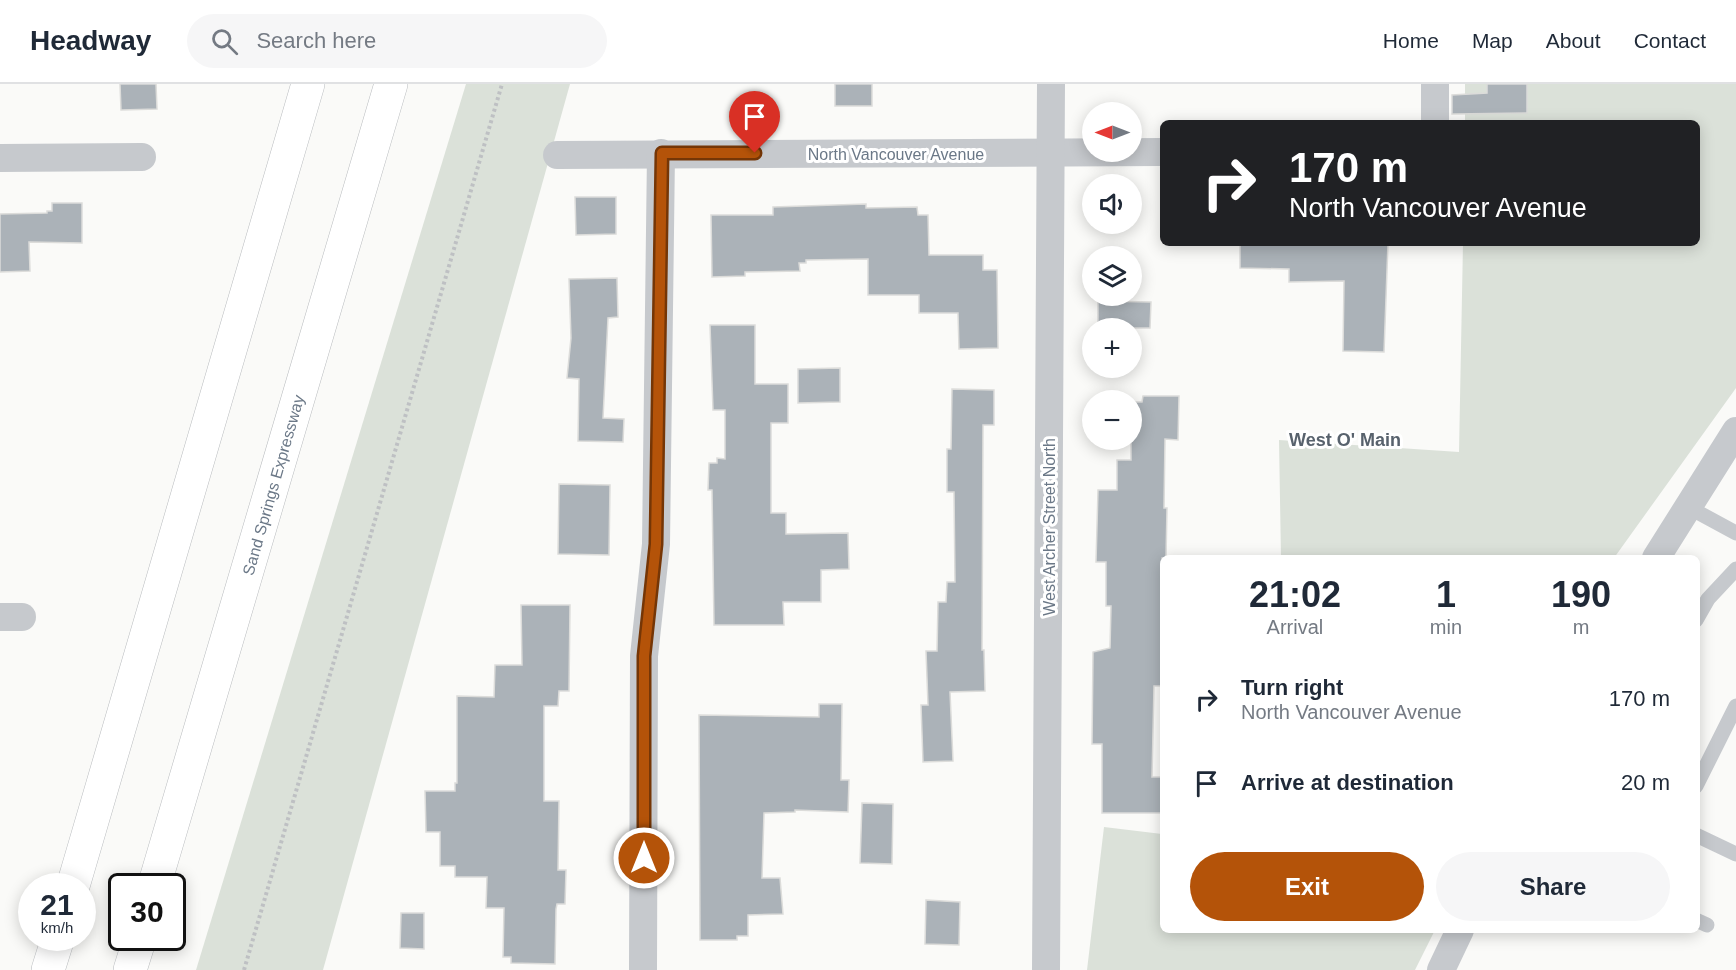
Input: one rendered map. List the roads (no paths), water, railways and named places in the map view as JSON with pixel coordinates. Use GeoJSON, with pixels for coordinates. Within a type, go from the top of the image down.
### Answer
{"type":"FeatureCollection","features":[{"type":"Feature","properties":{"kind":"highway"},"geometry":{"type":"LineString","coordinates":[[77,873],[308,84]]}},
{"type":"Feature","properties":{"kind":"highway","name":"Sand Springs Expressway"},"geometry":{"type":"LineString","coordinates":[[158,873],[391,84]]}},
{"type":"Feature","properties":{"kind":"highway"},"geometry":{"type":"LineString","coordinates":[[48,970],[54,951]]}},
{"type":"Feature","properties":{"kind":"highway"},"geometry":{"type":"LineString","coordinates":[[130,970],[136,951]]}},
{"type":"Feature","properties":{"kind":"street","name":"West Archer Street North"},"geometry":{"type":"LineString","coordinates":[[1046,970],[1051,84]]}},
{"type":"Feature","properties":{"kind":"street"},"geometry":{"type":"LineString","coordinates":[[1435,84],[1435,120]]}},
{"type":"Feature","properties":{"kind":"street","name":"North Vancouver Avenue"},"geometry":{"type":"LineString","coordinates":[[557,154],[1160,152]]}},
{"type":"Feature","properties":{"kind":"street"},"geometry":{"type":"LineString","coordinates":[[644,970],[644,656],[656,544],[662,153]]}},
{"type":"Feature","properties":{"kind":"street"},"geometry":{"type":"LineString","coordinates":[[0,158],[142,157]]}},
{"type":"Feature","properties":{"kind":"street"},"geometry":{"type":"LineString","coordinates":[[1658,555],[1736,431]]}},
{"type":"Feature","properties":{"kind":"street"},"geometry":{"type":"LineString","coordinates":[[1441,970],[1459,933]]}},
{"type":"Feature","properties":{"kind":"lane"},"geometry":{"type":"LineString","coordinates":[[1688,507],[1736,533]]}},
{"type":"Feature","properties":{"kind":"lane"},"geometry":{"type":"LineString","coordinates":[[1700,613],[1708,598],[1736,569]]}},
{"type":"Feature","properties":{"kind":"lane"},"geometry":{"type":"LineString","coordinates":[[1700,778],[1736,706]]}},
{"type":"Feature","properties":{"kind":"lane"},"geometry":{"type":"LineString","coordinates":[[1700,837],[1736,854]]}},
{"type":"Feature","properties":{"kind":"district","name":"West O' Main"},"geometry":{"type":"Point","coordinates":[1345,440]}}]}
